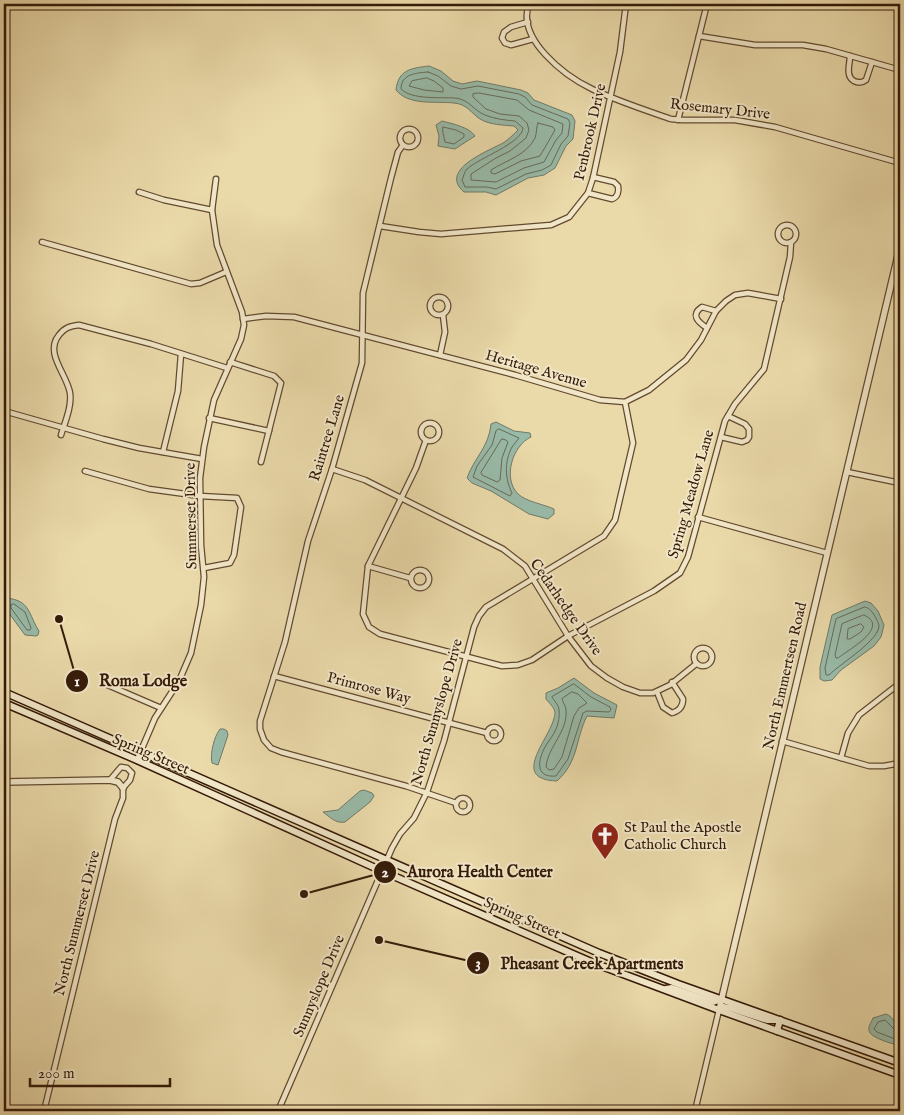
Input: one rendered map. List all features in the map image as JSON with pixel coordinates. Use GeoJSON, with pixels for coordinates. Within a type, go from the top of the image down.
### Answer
{"type":"FeatureCollection","features":[{"type":"Feature","properties":{"kind":"main road","name":"Spring Street"},"geometry":{"type":"LineString","coordinates":[[4,692],[599,953],[668,980],[900,1063]]}},
{"type":"Feature","properties":{"kind":"main road","name":"Spring Street"},"geometry":{"type":"LineString","coordinates":[[4,703],[137,760],[382,871],[591,962],[900,1075]]}},
{"type":"Feature","properties":{"kind":"main road"},"geometry":{"type":"LineString","coordinates":[[450,900],[455,890]]}},
{"type":"Feature","properties":{"kind":"main road"},"geometry":{"type":"LineString","coordinates":[[541,940],[546,930]]}},
{"type":"Feature","properties":{"kind":"main road"},"geometry":{"type":"LineString","coordinates":[[665,990],[668,980]]}},
{"type":"Feature","properties":{"kind":"main road"},"geometry":{"type":"LineString","coordinates":[[665,990],[672,988],[713,1002],[722,999]]}},
{"type":"Feature","properties":{"kind":"main road"},"geometry":{"type":"LineString","coordinates":[[719,1010],[730,1008],[767,1020],[780,1020],[777,1031]]}},
{"type":"Feature","properties":{"kind":"main road"},"geometry":{"type":"LineString","coordinates":[[888,1070],[891,1060]]}},
{"type":"Feature","properties":{"kind":"street","name":"Rosemary Drive"},"geometry":{"type":"LineString","coordinates":[[529,4],[527,9],[529,31],[536,45],[564,72],[591,88],[662,116],[678,120],[735,120],[775,127],[900,163]]}},
{"type":"Feature","properties":{"kind":"street","name":"Penbrook Drive"},"geometry":{"type":"LineString","coordinates":[[380,226],[441,234],[551,225],[570,217],[588,193],[593,177],[620,52],[626,4]]}},
{"type":"Feature","properties":{"kind":"street"},"geometry":{"type":"LineString","coordinates":[[678,120],[708,4]]}},
{"type":"Feature","properties":{"kind":"street"},"geometry":{"type":"LineString","coordinates":[[528,22],[504,32],[502,38],[505,43],[511,45],[533,39]]}},
{"type":"Feature","properties":{"kind":"street"},"geometry":{"type":"LineString","coordinates":[[699,36],[755,45],[803,45],[826,49],[900,70]]}},
{"type":"Feature","properties":{"kind":"street"},"geometry":{"type":"LineString","coordinates":[[850,56],[848,72],[850,78],[855,82],[866,80],[872,62]]}},
{"type":"Feature","properties":{"kind":"street"},"geometry":{"type":"LineString","coordinates":[[412,129],[417,132],[418,141],[414,146],[408,148],[403,145],[400,139],[403,131],[412,129]]}},
{"type":"Feature","properties":{"kind":"street","name":"Raintree Lane"},"geometry":{"type":"LineString","coordinates":[[403,145],[398,152],[363,293],[364,336],[362,363],[332,469],[306,548],[286,638],[262,714],[260,729],[262,736],[272,748],[281,752],[427,792]]}},
{"type":"Feature","properties":{"kind":"street"},"geometry":{"type":"LineString","coordinates":[[588,193],[612,199],[618,193],[618,186],[614,182],[593,177]]}},
{"type":"Feature","properties":{"kind":"street","name":"Summerset Drive"},"geometry":{"type":"LineString","coordinates":[[137,760],[161,708],[179,681],[191,653],[203,591],[204,568],[201,546],[200,496],[202,459],[210,418],[227,368],[241,339],[244,325],[242,312],[217,245],[212,210],[216,179]]}},
{"type":"Feature","properties":{"kind":"street"},"geometry":{"type":"LineString","coordinates":[[140,192],[164,200],[212,210]]}},
{"type":"Feature","properties":{"kind":"street","name":"Spring Meadow Lane"},"geometry":{"type":"LineString","coordinates":[[368,566],[363,610],[367,624],[372,630],[380,634],[502,666],[518,665],[532,660],[568,636],[654,591],[680,573],[688,557],[728,416],[735,404],[764,369],[790,257],[791,242],[796,235],[795,229],[791,225],[782,225],[778,230],[780,240],[785,243],[791,242]]}},
{"type":"Feature","properties":{"kind":"street"},"geometry":{"type":"LineString","coordinates":[[42,242],[192,284],[226,272]]}},
{"type":"Feature","properties":{"kind":"street","name":"North Emmertsen Road"},"geometry":{"type":"LineString","coordinates":[[696,1111],[900,247]]}},
{"type":"Feature","properties":{"kind":"street"},"geometry":{"type":"LineString","coordinates":[[532,578],[604,536],[615,520],[633,444],[625,402],[649,390],[686,360],[716,311],[735,295],[748,293],[781,299]]}},
{"type":"Feature","properties":{"kind":"street"},"geometry":{"type":"LineString","coordinates":[[435,298],[444,298],[448,302],[448,311],[443,315],[434,314],[430,309],[431,303],[435,298]]}},
{"type":"Feature","properties":{"kind":"street"},"geometry":{"type":"LineString","coordinates":[[707,328],[698,322],[696,312],[702,306],[716,311]]}},
{"type":"Feature","properties":{"kind":"street"},"geometry":{"type":"LineString","coordinates":[[440,355],[445,332],[443,315]]}},
{"type":"Feature","properties":{"kind":"street","name":"Heritage Avenue"},"geometry":{"type":"LineString","coordinates":[[243,319],[266,316],[294,317],[440,355],[600,400],[625,402]]}},
{"type":"Feature","properties":{"kind":"street"},"geometry":{"type":"LineString","coordinates":[[61,435],[70,402],[70,392],[53,350],[56,338],[63,329],[79,325],[227,368]]}},
{"type":"Feature","properties":{"kind":"street"},"geometry":{"type":"LineString","coordinates":[[163,452],[178,391],[181,354]]}},
{"type":"Feature","properties":{"kind":"street"},"geometry":{"type":"LineString","coordinates":[[230,362],[274,376],[281,383],[261,462]]}},
{"type":"Feature","properties":{"kind":"street"},"geometry":{"type":"LineString","coordinates":[[4,411],[112,442],[202,459]]}},
{"type":"Feature","properties":{"kind":"street"},"geometry":{"type":"LineString","coordinates":[[721,437],[742,442],[749,437],[749,429],[728,416]]}},
{"type":"Feature","properties":{"kind":"street"},"geometry":{"type":"LineString","coordinates":[[210,418],[269,431]]}},
{"type":"Feature","properties":{"kind":"street"},"geometry":{"type":"LineString","coordinates":[[433,423],[438,426],[439,435],[435,440],[426,440],[422,436],[421,429],[424,424],[433,423]]}},
{"type":"Feature","properties":{"kind":"street"},"geometry":{"type":"LineString","coordinates":[[410,578],[368,566],[416,468],[426,440]]}},
{"type":"Feature","properties":{"kind":"street","name":"Cedarhedge Drive"},"geometry":{"type":"LineString","coordinates":[[332,469],[364,480],[503,549],[525,566],[568,636],[591,666],[623,687],[640,693],[653,694],[657,692]]}},
{"type":"Feature","properties":{"kind":"street"},"geometry":{"type":"LineString","coordinates":[[85,471],[149,489],[200,496],[237,498],[240,503],[234,555],[230,563],[204,568]]}},
{"type":"Feature","properties":{"kind":"street"},"geometry":{"type":"LineString","coordinates":[[846,472],[900,483]]}},
{"type":"Feature","properties":{"kind":"street"},"geometry":{"type":"LineString","coordinates":[[698,517],[827,553]]}},
{"type":"Feature","properties":{"kind":"street"},"geometry":{"type":"LineString","coordinates":[[421,570],[426,573],[429,581],[425,586],[419,588],[413,586],[410,578],[413,572],[421,570]]}},
{"type":"Feature","properties":{"kind":"street","name":"North Sunnyslope Drive"},"geometry":{"type":"LineString","coordinates":[[382,871],[398,838],[420,809],[427,792],[474,627],[482,611],[532,578]]}},
{"type":"Feature","properties":{"kind":"street"},"geometry":{"type":"LineString","coordinates":[[705,648],[710,651],[712,657],[710,663],[705,667],[696,664],[694,655],[697,650],[705,648]]}},
{"type":"Feature","properties":{"kind":"street"},"geometry":{"type":"LineString","coordinates":[[672,682],[683,699],[682,706],[672,713],[663,707],[657,692],[696,664]]}},
{"type":"Feature","properties":{"kind":"street","name":"Primrose Way"},"geometry":{"type":"LineString","coordinates":[[274,676],[487,733]]}},
{"type":"Feature","properties":{"kind":"street"},"geometry":{"type":"LineString","coordinates":[[103,683],[161,708]]}},
{"type":"Feature","properties":{"kind":"street"},"geometry":{"type":"LineString","coordinates":[[841,758],[848,733],[859,715],[900,683]]}},
{"type":"Feature","properties":{"kind":"street"},"geometry":{"type":"LineString","coordinates":[[782,741],[874,766],[900,763]]}},
{"type":"Feature","properties":{"kind":"street","name":"North Summerset Drive"},"geometry":{"type":"LineString","coordinates":[[44,1111],[115,819],[123,798],[123,788],[130,780],[132,773],[127,768],[121,767],[110,780]]}},
{"type":"Feature","properties":{"kind":"street"},"geometry":{"type":"LineString","coordinates":[[4,782],[110,780],[118,782],[123,788]]}},
{"type":"Feature","properties":{"kind":"street"},"geometry":{"type":"LineString","coordinates":[[427,792],[456,803]]}},
{"type":"Feature","properties":{"kind":"street","name":"Sunnyslope Drive"},"geometry":{"type":"LineString","coordinates":[[278,1111],[382,871]]}},
{"type":"Feature","properties":{"kind":"water"},"geometry":{"type":"Polygon","coordinates":[[[429,66],[441,71],[453,81],[462,84],[477,81],[521,90],[528,93],[534,100],[572,115],[575,121],[573,139],[566,146],[555,168],[544,175],[528,178],[496,195],[486,192],[464,192],[458,184],[457,176],[461,169],[477,156],[505,142],[518,130],[514,126],[484,121],[466,107],[458,104],[415,101],[401,95],[396,90],[399,78],[406,71],[429,66]]]}},
{"type":"Feature","properties":{"kind":"water"},"geometry":{"type":"Polygon","coordinates":[[[442,121],[465,128],[475,136],[455,149],[438,146],[439,136],[436,125],[442,121]]]}},
{"type":"Feature","properties":{"kind":"water"},"geometry":{"type":"Polygon","coordinates":[[[496,422],[514,431],[530,433],[531,437],[519,447],[515,454],[510,471],[511,479],[513,487],[522,497],[554,509],[554,514],[548,519],[529,514],[491,491],[472,483],[467,478],[484,446],[491,424],[496,422]]]}},
{"type":"Feature","properties":{"kind":"water"},"geometry":{"type":"Polygon","coordinates":[[[7,598],[25,605],[39,631],[38,635],[25,635],[5,608],[4,599],[7,598]]]}},
{"type":"Feature","properties":{"kind":"water"},"geometry":{"type":"Polygon","coordinates":[[[865,601],[871,603],[878,611],[884,625],[881,637],[874,646],[841,670],[832,680],[824,681],[820,679],[820,667],[832,615],[865,601]]]}},
{"type":"Feature","properties":{"kind":"water"},"geometry":{"type":"Polygon","coordinates":[[[574,678],[594,693],[617,705],[614,718],[587,716],[573,758],[564,773],[557,781],[542,778],[535,773],[534,764],[553,721],[555,712],[546,699],[546,693],[574,678]]]}},
{"type":"Feature","properties":{"kind":"water"},"geometry":{"type":"Polygon","coordinates":[[[220,729],[227,731],[228,735],[218,765],[212,763],[212,750],[220,729]]]}},
{"type":"Feature","properties":{"kind":"water"},"geometry":{"type":"Polygon","coordinates":[[[364,790],[372,793],[374,796],[370,802],[345,822],[336,821],[323,812],[338,810],[360,791],[364,790]]]}},
{"type":"Feature","properties":{"kind":"water"},"geometry":{"type":"Polygon","coordinates":[[[886,1014],[900,1027],[900,1046],[877,1038],[870,1033],[869,1027],[873,1018],[886,1014]]]}},
{"type":"Feature","properties":{"kind":"place","name":"Roma Lodge"},"geometry":{"type":"Point","coordinates":[59,619]}},
{"type":"Feature","properties":{"kind":"place","name":"St Paul the Apostle Catholic Church"},"geometry":{"type":"Point","coordinates":[605,860]}},
{"type":"Feature","properties":{"kind":"place","name":"Aurora Health Center"},"geometry":{"type":"Point","coordinates":[304,894]}},
{"type":"Feature","properties":{"kind":"place","name":"Pheasant Creek Apartments"},"geometry":{"type":"Point","coordinates":[379,940]}}]}
